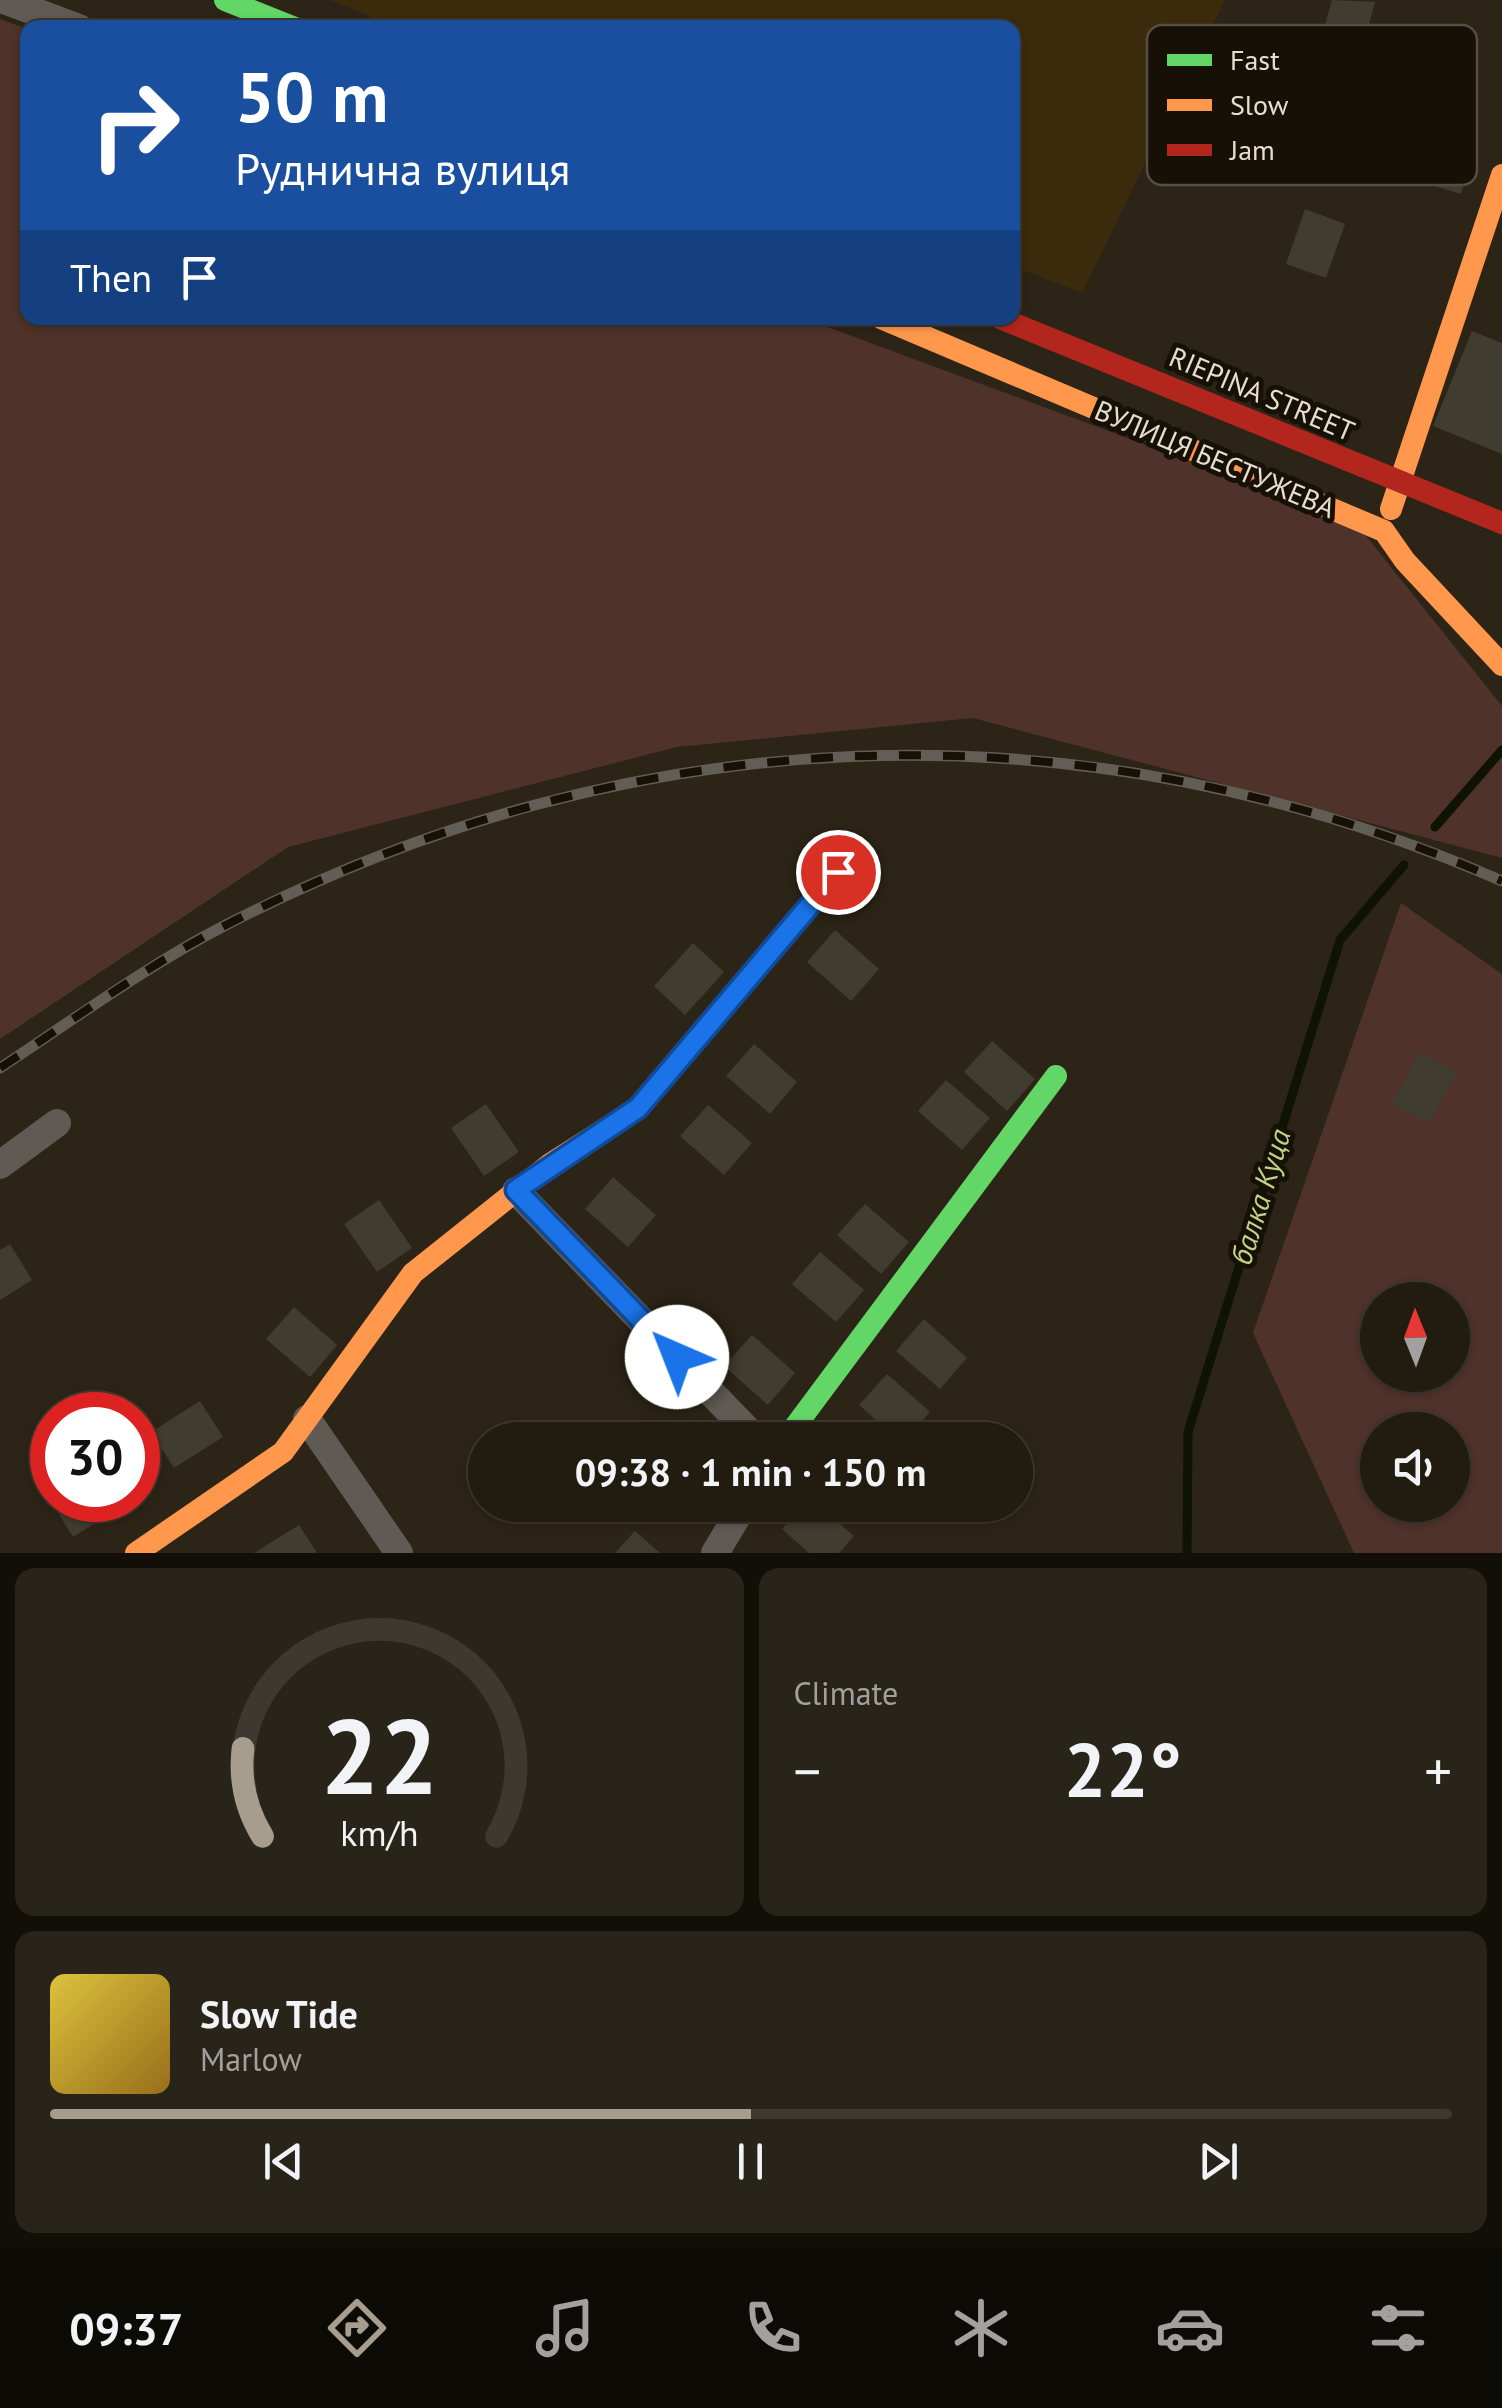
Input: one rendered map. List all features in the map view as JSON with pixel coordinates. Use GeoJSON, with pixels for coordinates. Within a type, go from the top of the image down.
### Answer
{"type":"FeatureCollection","features":[{"type":"Feature","properties":{"kind":"street"},"geometry":{"type":"LineString","coordinates":[[4,0],[57,20]]}},
{"type":"Feature","properties":{"kind":"street"},"geometry":{"type":"LineString","coordinates":[[224,0],[275,20]]}},
{"type":"Feature","properties":{"kind":"street"},"geometry":{"type":"LineString","coordinates":[[1384,532],[1502,176]]}},
{"type":"Feature","properties":{"kind":"street","name":"ВУЛИЦЯ БЕСТУЖЕВА"},"geometry":{"type":"LineString","coordinates":[[897,325],[1384,532],[1405,562],[1502,665]]}},
{"type":"Feature","properties":{"kind":"street","name":"RIEPINA STREET"},"geometry":{"type":"LineString","coordinates":[[1017,325],[1502,523]]}},
{"type":"Feature","properties":{"kind":"street"},"geometry":{"type":"LineString","coordinates":[[136,1553],[283,1452],[413,1273],[516,1190],[638,1108],[838,872]]}},
{"type":"Feature","properties":{"kind":"street"},"geometry":{"type":"LineString","coordinates":[[799,1422],[1056,1076]]}},
{"type":"Feature","properties":{"kind":"street"},"geometry":{"type":"LineString","coordinates":[[0,1165],[57,1124]]}},
{"type":"Feature","properties":{"kind":"street"},"geometry":{"type":"LineString","coordinates":[[516,1190],[741,1422]]}},
{"type":"Feature","properties":{"kind":"street"},"geometry":{"type":"LineString","coordinates":[[307,1419],[398,1553]]}},
{"type":"Feature","properties":{"kind":"street"},"geometry":{"type":"LineString","coordinates":[[715,1553],[734,1522]]}},
{"type":"Feature","properties":{"kind":"shaded area"},"geometry":{"type":"Polygon","coordinates":[[[329,0],[1225,0],[1213,25],[1147,25],[1147,160],[1082,293],[1020,269],[1020,20],[380,20],[329,0]]]}},
{"type":"Feature","properties":{"kind":"shaded area"},"geometry":{"type":"Polygon","coordinates":[[[0,19],[20,26],[20,325],[822,325],[1355,522],[1502,706],[1502,858],[973,718],[677,747],[288,847],[0,1039],[0,19]]]}},
{"type":"Feature","properties":{"kind":"shaded area"},"geometry":{"type":"Polygon","coordinates":[[[1401,903],[1502,974],[1502,1553],[1354,1553],[1253,1333],[1401,903]]]}},
{"type":"Feature","properties":{"kind":"building"},"geometry":{"type":"Polygon","coordinates":[[[1332,0],[1375,2],[1369,25],[1325,25],[1332,0]]]}},
{"type":"Feature","properties":{"kind":"building"},"geometry":{"type":"Polygon","coordinates":[[[1431,185],[1464,185],[1461,194],[1431,185]]]}},
{"type":"Feature","properties":{"kind":"building"},"geometry":{"type":"Polygon","coordinates":[[[1305,209],[1345,224],[1326,278],[1286,264],[1305,209]]]}},
{"type":"Feature","properties":{"kind":"building"},"geometry":{"type":"Polygon","coordinates":[[[1472,331],[1502,343],[1502,454],[1433,426],[1472,331]]]}},
{"type":"Feature","properties":{"kind":"building"},"geometry":{"type":"Polygon","coordinates":[[[835,930],[879,969],[851,1001],[807,962],[835,930]]]}},
{"type":"Feature","properties":{"kind":"building"},"geometry":{"type":"Polygon","coordinates":[[[693,943],[724,972],[685,1015],[654,986],[693,943]]]}},
{"type":"Feature","properties":{"kind":"building"},"geometry":{"type":"Polygon","coordinates":[[[992,1041],[1035,1079],[1007,1111],[964,1072],[992,1041]]]}},
{"type":"Feature","properties":{"kind":"building"},"geometry":{"type":"Polygon","coordinates":[[[754,1044],[797,1082],[770,1114],[726,1076],[754,1044]]]}},
{"type":"Feature","properties":{"kind":"building"},"geometry":{"type":"Polygon","coordinates":[[[1419,1052],[1457,1072],[1429,1123],[1392,1104],[1419,1052]]]}},
{"type":"Feature","properties":{"kind":"building"},"geometry":{"type":"Polygon","coordinates":[[[946,1080],[990,1118],[962,1150],[918,1111],[946,1080]]]}},
{"type":"Feature","properties":{"kind":"building"},"geometry":{"type":"Polygon","coordinates":[[[486,1104],[519,1152],[484,1176],[451,1128],[486,1104]]]}},
{"type":"Feature","properties":{"kind":"building"},"geometry":{"type":"Polygon","coordinates":[[[708,1105],[752,1143],[724,1175],[680,1136],[708,1105]]]}},
{"type":"Feature","properties":{"kind":"building"},"geometry":{"type":"Polygon","coordinates":[[[613,1177],[656,1215],[628,1247],[585,1209],[613,1177]]]}},
{"type":"Feature","properties":{"kind":"building"},"geometry":{"type":"Polygon","coordinates":[[[379,1200],[412,1248],[377,1272],[344,1224],[379,1200]]]}},
{"type":"Feature","properties":{"kind":"building"},"geometry":{"type":"Polygon","coordinates":[[[865,1204],[909,1242],[881,1274],[837,1235],[865,1204]]]}},
{"type":"Feature","properties":{"kind":"building"},"geometry":{"type":"Polygon","coordinates":[[[10,1244],[32,1280],[0,1300],[0,1250],[10,1244]]]}},
{"type":"Feature","properties":{"kind":"building"},"geometry":{"type":"Polygon","coordinates":[[[820,1252],[864,1290],[836,1322],[792,1284],[820,1252]]]}},
{"type":"Feature","properties":{"kind":"building"},"geometry":{"type":"Polygon","coordinates":[[[294,1307],[337,1345],[310,1377],[266,1339],[294,1307]]]}},
{"type":"Feature","properties":{"kind":"building"},"geometry":{"type":"Polygon","coordinates":[[[924,1319],[967,1358],[940,1389],[896,1351],[924,1319]]]}},
{"type":"Feature","properties":{"kind":"building"},"geometry":{"type":"Polygon","coordinates":[[[752,1335],[795,1373],[768,1405],[724,1366],[752,1335]]]}},
{"type":"Feature","properties":{"kind":"building"},"geometry":{"type":"Polygon","coordinates":[[[887,1374],[930,1412],[921,1422],[878,1422],[859,1405],[887,1374]]]}},
{"type":"Feature","properties":{"kind":"building"},"geometry":{"type":"Polygon","coordinates":[[[200,1401],[223,1437],[174,1468],[160,1446],[160,1426],[200,1401]]]}},
{"type":"Feature","properties":{"kind":"building"},"geometry":{"type":"Polygon","coordinates":[[[64,1522],[97,1522],[73,1537],[64,1522]]]}},
{"type":"Feature","properties":{"kind":"building"},"geometry":{"type":"Polygon","coordinates":[[[788,1522],[838,1522],[854,1536],[839,1553],[809,1553],[782,1529],[788,1522]]]}},
{"type":"Feature","properties":{"kind":"building"},"geometry":{"type":"Polygon","coordinates":[[[299,1525],[317,1553],[254,1553],[299,1525]]]}},
{"type":"Feature","properties":{"kind":"building"},"geometry":{"type":"Polygon","coordinates":[[[635,1531],[660,1553],[615,1553],[635,1531]]]}},
{"type":"Feature","properties":{"kind":"waterway","name":"балка Куца"},"geometry":{"type":"LineString","coordinates":[[1435,827],[1502,750]]}},
{"type":"Feature","properties":{"kind":"waterway","name":"балка Куца"},"geometry":{"type":"LineString","coordinates":[[1187,1553],[1188,1432],[1340,940],[1404,865]]}},
{"type":"Feature","properties":{"kind":"railway"},"geometry":{"type":"LineString","coordinates":[[0,1068],[193,943],[377,857],[535,805],[695,771],[857,756],[1020,760],[1182,781],[1343,822],[1502,881]]}},
{"type":"Feature","properties":{"kind":"traffic: fast"},"geometry":{"type":"LineString","coordinates":[[225,0],[275,20]]}},
{"type":"Feature","properties":{"kind":"traffic: fast"},"geometry":{"type":"LineString","coordinates":[[798,1422],[1056,1076]]}},
{"type":"Feature","properties":{"kind":"traffic: slow"},"geometry":{"type":"LineString","coordinates":[[1391,509],[1502,175]]}},
{"type":"Feature","properties":{"kind":"traffic: slow"},"geometry":{"type":"LineString","coordinates":[[898,325],[1384,531],[1405,561],[1502,665]]}},
{"type":"Feature","properties":{"kind":"traffic: slow"},"geometry":{"type":"LineString","coordinates":[[136,1553],[283,1452],[413,1273],[550,1164],[638,1108],[726,1004]]}},
{"type":"Feature","properties":{"kind":"traffic: jam"},"geometry":{"type":"LineString","coordinates":[[1017,325],[1502,523]]}},
{"type":"Feature","properties":{"kind":"traffic: jam"},"geometry":{"type":"LineString","coordinates":[[726,1004],[838,872]]}},
{"type":"Feature","properties":{"kind":"route"},"geometry":{"type":"LineString","coordinates":[[677,1357],[516,1190],[638,1108],[838,872]]}}]}
